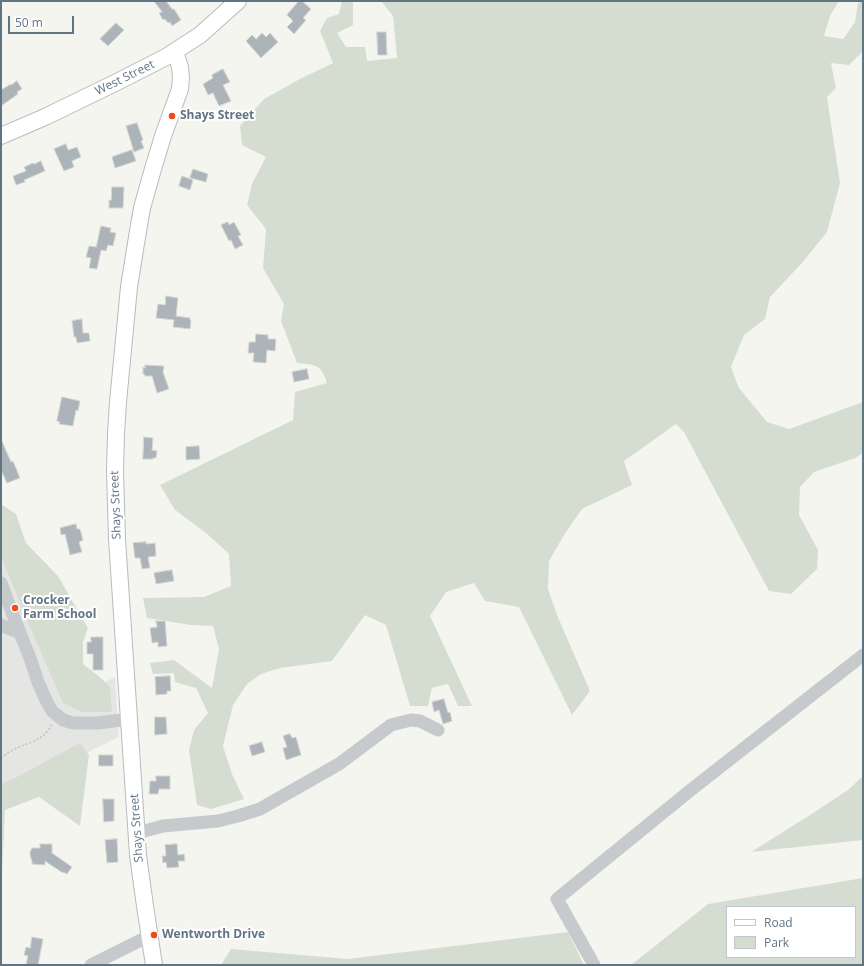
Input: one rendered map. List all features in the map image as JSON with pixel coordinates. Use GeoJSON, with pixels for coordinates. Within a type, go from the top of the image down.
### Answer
{"type":"FeatureCollection","features":[{"type":"Feature","properties":{"kind":"main road","name":"West Street"},"geometry":{"type":"LineString","coordinates":[[1,136],[45,117],[154,64],[175,52],[207,28],[238,1]]}},
{"type":"Feature","properties":{"kind":"main road","name":"Shays Street"},"geometry":{"type":"LineString","coordinates":[[154,965],[139,868],[116,516],[115,472],[117,418],[129,288],[142,208],[163,136],[180,89],[180,67],[175,52]]}},
{"type":"Feature","properties":{"kind":"street"},"geometry":{"type":"LineString","coordinates":[[1,583],[43,695],[52,711],[57,716],[73,723],[130,719]]}},
{"type":"Feature","properties":{"kind":"street"},"geometry":{"type":"LineString","coordinates":[[1,625],[20,633]]}},
{"type":"Feature","properties":{"kind":"street"},"geometry":{"type":"LineString","coordinates":[[594,965],[557,899],[692,789],[863,655]]}},
{"type":"Feature","properties":{"kind":"street"},"geometry":{"type":"LineString","coordinates":[[137,833],[163,826],[218,821],[260,809],[339,764],[391,725],[411,720],[420,721],[438,730]]}},
{"type":"Feature","properties":{"kind":"street"},"geometry":{"type":"LineString","coordinates":[[91,965],[149,936]]}},
{"type":"Feature","properties":{"kind":"path"},"geometry":{"type":"LineString","coordinates":[[1,758],[13,749],[38,740],[50,729],[57,716]]}},
{"type":"Feature","properties":{"kind":"shaded area","name":"Crocker Farm School"},"geometry":{"type":"Polygon","coordinates":[[[1,540],[66,702],[115,677],[119,737],[1,794],[1,540]]]}},
{"type":"Feature","properties":{"kind":"green space"},"geometry":{"type":"Polygon","coordinates":[[[342,1],[353,1],[353,25],[337,33],[346,47],[365,47],[367,61],[397,58],[393,16],[381,1],[839,1],[830,16],[824,36],[843,39],[855,22],[858,3],[863,1],[863,51],[849,65],[831,63],[836,88],[827,97],[840,183],[827,232],[802,263],[770,297],[765,319],[744,335],[731,367],[739,388],[767,422],[789,429],[863,402],[863,453],[855,458],[814,472],[800,487],[799,515],[818,550],[817,569],[791,594],[769,591],[684,432],[676,424],[624,461],[632,485],[582,509],[564,535],[549,561],[548,589],[557,615],[590,691],[572,715],[519,607],[485,601],[474,583],[446,592],[430,616],[472,706],[458,706],[448,684],[432,688],[428,706],[410,706],[386,625],[365,615],[332,661],[280,668],[261,674],[247,684],[233,705],[223,746],[232,774],[244,799],[211,809],[197,805],[189,750],[194,730],[208,713],[196,688],[175,682],[174,673],[153,674],[150,663],[174,660],[212,688],[219,649],[213,626],[191,625],[147,618],[143,598],[204,597],[231,586],[229,554],[206,533],[175,510],[160,485],[293,420],[295,392],[327,383],[322,372],[317,367],[309,364],[297,363],[281,321],[284,304],[263,268],[266,229],[247,205],[252,184],[266,157],[242,145],[240,126],[264,99],[333,63],[320,31],[327,18],[339,14],[342,1]]]}},
{"type":"Feature","properties":{"kind":"green space"},"geometry":{"type":"Polygon","coordinates":[[[1,504],[16,514],[26,543],[58,576],[88,628],[83,642],[83,664],[110,687],[112,712],[82,712],[63,703],[1,559],[1,504]]]}},
{"type":"Feature","properties":{"kind":"green space"},"geometry":{"type":"Polygon","coordinates":[[[80,743],[89,755],[80,826],[39,797],[5,810],[1,873],[1,784],[80,743]]]}},
{"type":"Feature","properties":{"kind":"green space"},"geometry":{"type":"Polygon","coordinates":[[[863,776],[863,840],[751,852],[848,790],[863,776]]]}},
{"type":"Feature","properties":{"kind":"green space"},"geometry":{"type":"Polygon","coordinates":[[[863,878],[863,965],[631,965],[708,904],[863,878]]]}},
{"type":"Feature","properties":{"kind":"green space"},"geometry":{"type":"Polygon","coordinates":[[[568,932],[584,965],[221,965],[231,949],[348,959],[568,932]]]}},
{"type":"Feature","properties":{"kind":"building"},"geometry":{"type":"Polygon","coordinates":[[[154,1],[166,1],[172,9],[174,9],[181,20],[172,26],[170,22],[168,23],[165,19],[163,20],[159,13],[162,12],[154,1]]]}},
{"type":"Feature","properties":{"kind":"building"},"geometry":{"type":"Polygon","coordinates":[[[299,1],[302,1],[311,9],[303,18],[306,20],[294,34],[287,27],[293,21],[287,15],[299,1]]]}},
{"type":"Feature","properties":{"kind":"building"},"geometry":{"type":"Polygon","coordinates":[[[116,23],[124,30],[108,46],[100,39],[116,23]]]}},
{"type":"Feature","properties":{"kind":"building"},"geometry":{"type":"Polygon","coordinates":[[[377,32],[386,32],[387,55],[378,55],[377,32]]]}},
{"type":"Feature","properties":{"kind":"building"},"geometry":{"type":"Polygon","coordinates":[[[262,33],[266,37],[270,33],[278,42],[261,58],[246,41],[252,35],[256,39],[262,33]]]}},
{"type":"Feature","properties":{"kind":"building"},"geometry":{"type":"Polygon","coordinates":[[[223,69],[230,82],[223,85],[231,101],[219,106],[213,93],[208,95],[203,84],[213,78],[212,75],[223,69]]]}},
{"type":"Feature","properties":{"kind":"building"},"geometry":{"type":"Polygon","coordinates":[[[17,81],[22,89],[17,92],[18,94],[1,106],[1,90],[17,81]]]}},
{"type":"Feature","properties":{"kind":"building"},"geometry":{"type":"Polygon","coordinates":[[[137,123],[144,148],[134,152],[126,126],[137,123]]]}},
{"type":"Feature","properties":{"kind":"building"},"geometry":{"type":"Polygon","coordinates":[[[66,144],[68,150],[77,147],[81,157],[72,161],[74,167],[64,171],[54,149],[66,144]]]}},
{"type":"Feature","properties":{"kind":"building"},"geometry":{"type":"Polygon","coordinates":[[[132,150],[136,161],[115,168],[112,157],[132,150]]]}},
{"type":"Feature","properties":{"kind":"building"},"geometry":{"type":"Polygon","coordinates":[[[41,161],[45,171],[24,180],[25,182],[16,185],[13,176],[26,171],[24,167],[41,161]]]}},
{"type":"Feature","properties":{"kind":"building"},"geometry":{"type":"Polygon","coordinates":[[[193,169],[208,174],[206,182],[190,178],[193,169]]]}},
{"type":"Feature","properties":{"kind":"building"},"geometry":{"type":"Polygon","coordinates":[[[182,176],[193,180],[190,190],[179,186],[182,176]]]}},
{"type":"Feature","properties":{"kind":"building"},"geometry":{"type":"Polygon","coordinates":[[[112,187],[124,187],[123,208],[109,208],[112,187]]]}},
{"type":"Feature","properties":{"kind":"building"},"geometry":{"type":"Polygon","coordinates":[[[228,222],[229,225],[234,222],[241,235],[238,236],[243,245],[235,249],[221,225],[228,222]]]}},
{"type":"Feature","properties":{"kind":"building"},"geometry":{"type":"Polygon","coordinates":[[[101,226],[111,228],[110,232],[116,233],[113,246],[108,245],[106,251],[101,250],[97,269],[89,268],[91,258],[86,257],[89,246],[96,247],[101,226]]]}},
{"type":"Feature","properties":{"kind":"building"},"geometry":{"type":"Polygon","coordinates":[[[166,296],[178,298],[176,316],[190,318],[190,329],[173,327],[174,320],[156,318],[158,304],[165,305],[166,296]]]}},
{"type":"Feature","properties":{"kind":"building"},"geometry":{"type":"Polygon","coordinates":[[[82,319],[83,333],[89,333],[90,341],[77,343],[76,337],[74,337],[72,321],[82,319]]]}},
{"type":"Feature","properties":{"kind":"building"},"geometry":{"type":"Polygon","coordinates":[[[256,334],[268,335],[268,339],[276,339],[275,351],[267,350],[266,363],[253,362],[254,353],[248,353],[249,342],[255,342],[256,334]]]}},
{"type":"Feature","properties":{"kind":"building"},"geometry":{"type":"Polygon","coordinates":[[[145,365],[164,366],[163,372],[169,389],[157,393],[152,376],[145,376],[143,374],[143,367],[145,368],[145,365]]]}},
{"type":"Feature","properties":{"kind":"building"},"geometry":{"type":"Polygon","coordinates":[[[307,369],[309,379],[294,382],[292,372],[307,369]]]}},
{"type":"Feature","properties":{"kind":"building"},"geometry":{"type":"Polygon","coordinates":[[[62,397],[80,401],[78,411],[76,410],[73,426],[59,424],[60,422],[57,421],[62,397]]]}},
{"type":"Feature","properties":{"kind":"building"},"geometry":{"type":"Polygon","coordinates":[[[144,437],[153,438],[152,450],[157,451],[156,458],[143,459],[144,437]]]}},
{"type":"Feature","properties":{"kind":"building"},"geometry":{"type":"Polygon","coordinates":[[[1,439],[20,478],[7,483],[1,470],[1,439]]]}},
{"type":"Feature","properties":{"kind":"building"},"geometry":{"type":"Polygon","coordinates":[[[199,446],[200,459],[186,460],[186,447],[199,446]]]}},
{"type":"Feature","properties":{"kind":"building"},"geometry":{"type":"Polygon","coordinates":[[[76,524],[77,529],[80,529],[83,540],[79,542],[82,552],[70,555],[65,534],[61,535],[60,528],[76,524]]]}},
{"type":"Feature","properties":{"kind":"building"},"geometry":{"type":"Polygon","coordinates":[[[146,542],[146,544],[155,543],[156,556],[148,557],[150,568],[142,569],[140,558],[135,558],[133,543],[146,542]]]}},
{"type":"Feature","properties":{"kind":"building"},"geometry":{"type":"Polygon","coordinates":[[[172,570],[174,581],[156,584],[154,573],[172,570]]]}},
{"type":"Feature","properties":{"kind":"building"},"geometry":{"type":"Polygon","coordinates":[[[156,621],[165,621],[167,646],[158,647],[158,642],[152,643],[150,628],[157,627],[156,621]]]}},
{"type":"Feature","properties":{"kind":"building"},"geometry":{"type":"Polygon","coordinates":[[[91,637],[103,637],[103,670],[93,670],[93,654],[87,654],[87,642],[91,642],[91,637]]]}},
{"type":"Feature","properties":{"kind":"building"},"geometry":{"type":"Polygon","coordinates":[[[170,676],[171,691],[167,691],[167,694],[156,695],[155,677],[170,676]]]}},
{"type":"Feature","properties":{"kind":"building"},"geometry":{"type":"Polygon","coordinates":[[[444,699],[452,721],[443,724],[439,710],[434,712],[432,702],[444,699]]]}},
{"type":"Feature","properties":{"kind":"building"},"geometry":{"type":"Polygon","coordinates":[[[155,717],[166,717],[167,734],[155,735],[155,717]]]}},
{"type":"Feature","properties":{"kind":"building"},"geometry":{"type":"Polygon","coordinates":[[[290,734],[292,738],[296,737],[301,755],[286,760],[283,748],[287,747],[283,736],[290,734]]]}},
{"type":"Feature","properties":{"kind":"building"},"geometry":{"type":"Polygon","coordinates":[[[262,742],[265,752],[252,756],[249,746],[262,742]]]}},
{"type":"Feature","properties":{"kind":"building"},"geometry":{"type":"Polygon","coordinates":[[[99,755],[113,755],[113,766],[99,766],[99,755]]]}},
{"type":"Feature","properties":{"kind":"building"},"geometry":{"type":"Polygon","coordinates":[[[156,776],[170,776],[170,789],[159,789],[158,794],[149,794],[150,781],[156,781],[156,776]]]}},
{"type":"Feature","properties":{"kind":"building"},"geometry":{"type":"Polygon","coordinates":[[[103,799],[114,799],[114,821],[104,822],[103,799]]]}},
{"type":"Feature","properties":{"kind":"building"},"geometry":{"type":"Polygon","coordinates":[[[117,839],[118,862],[107,863],[105,840],[117,839]]]}},
{"type":"Feature","properties":{"kind":"building"},"geometry":{"type":"Polygon","coordinates":[[[40,844],[52,844],[52,853],[72,867],[67,874],[45,861],[45,865],[32,864],[30,852],[32,848],[40,848],[40,844]]]}},
{"type":"Feature","properties":{"kind":"building"},"geometry":{"type":"Polygon","coordinates":[[[177,844],[178,855],[184,854],[185,861],[178,861],[179,867],[167,868],[166,862],[163,863],[162,856],[166,856],[165,845],[177,844]]]}},
{"type":"Feature","properties":{"kind":"building"},"geometry":{"type":"Polygon","coordinates":[[[32,937],[43,939],[38,965],[26,965],[28,956],[24,955],[26,947],[30,948],[32,937]]]}},
{"type":"Feature","properties":{"kind":"place","name":"Shays Street"},"geometry":{"type":"Point","coordinates":[172,116]}},
{"type":"Feature","properties":{"kind":"place","name":"Crocker Farm School"},"geometry":{"type":"Point","coordinates":[15,608]}},
{"type":"Feature","properties":{"kind":"place","name":"Wentworth Drive"},"geometry":{"type":"Point","coordinates":[154,935]}}]}
